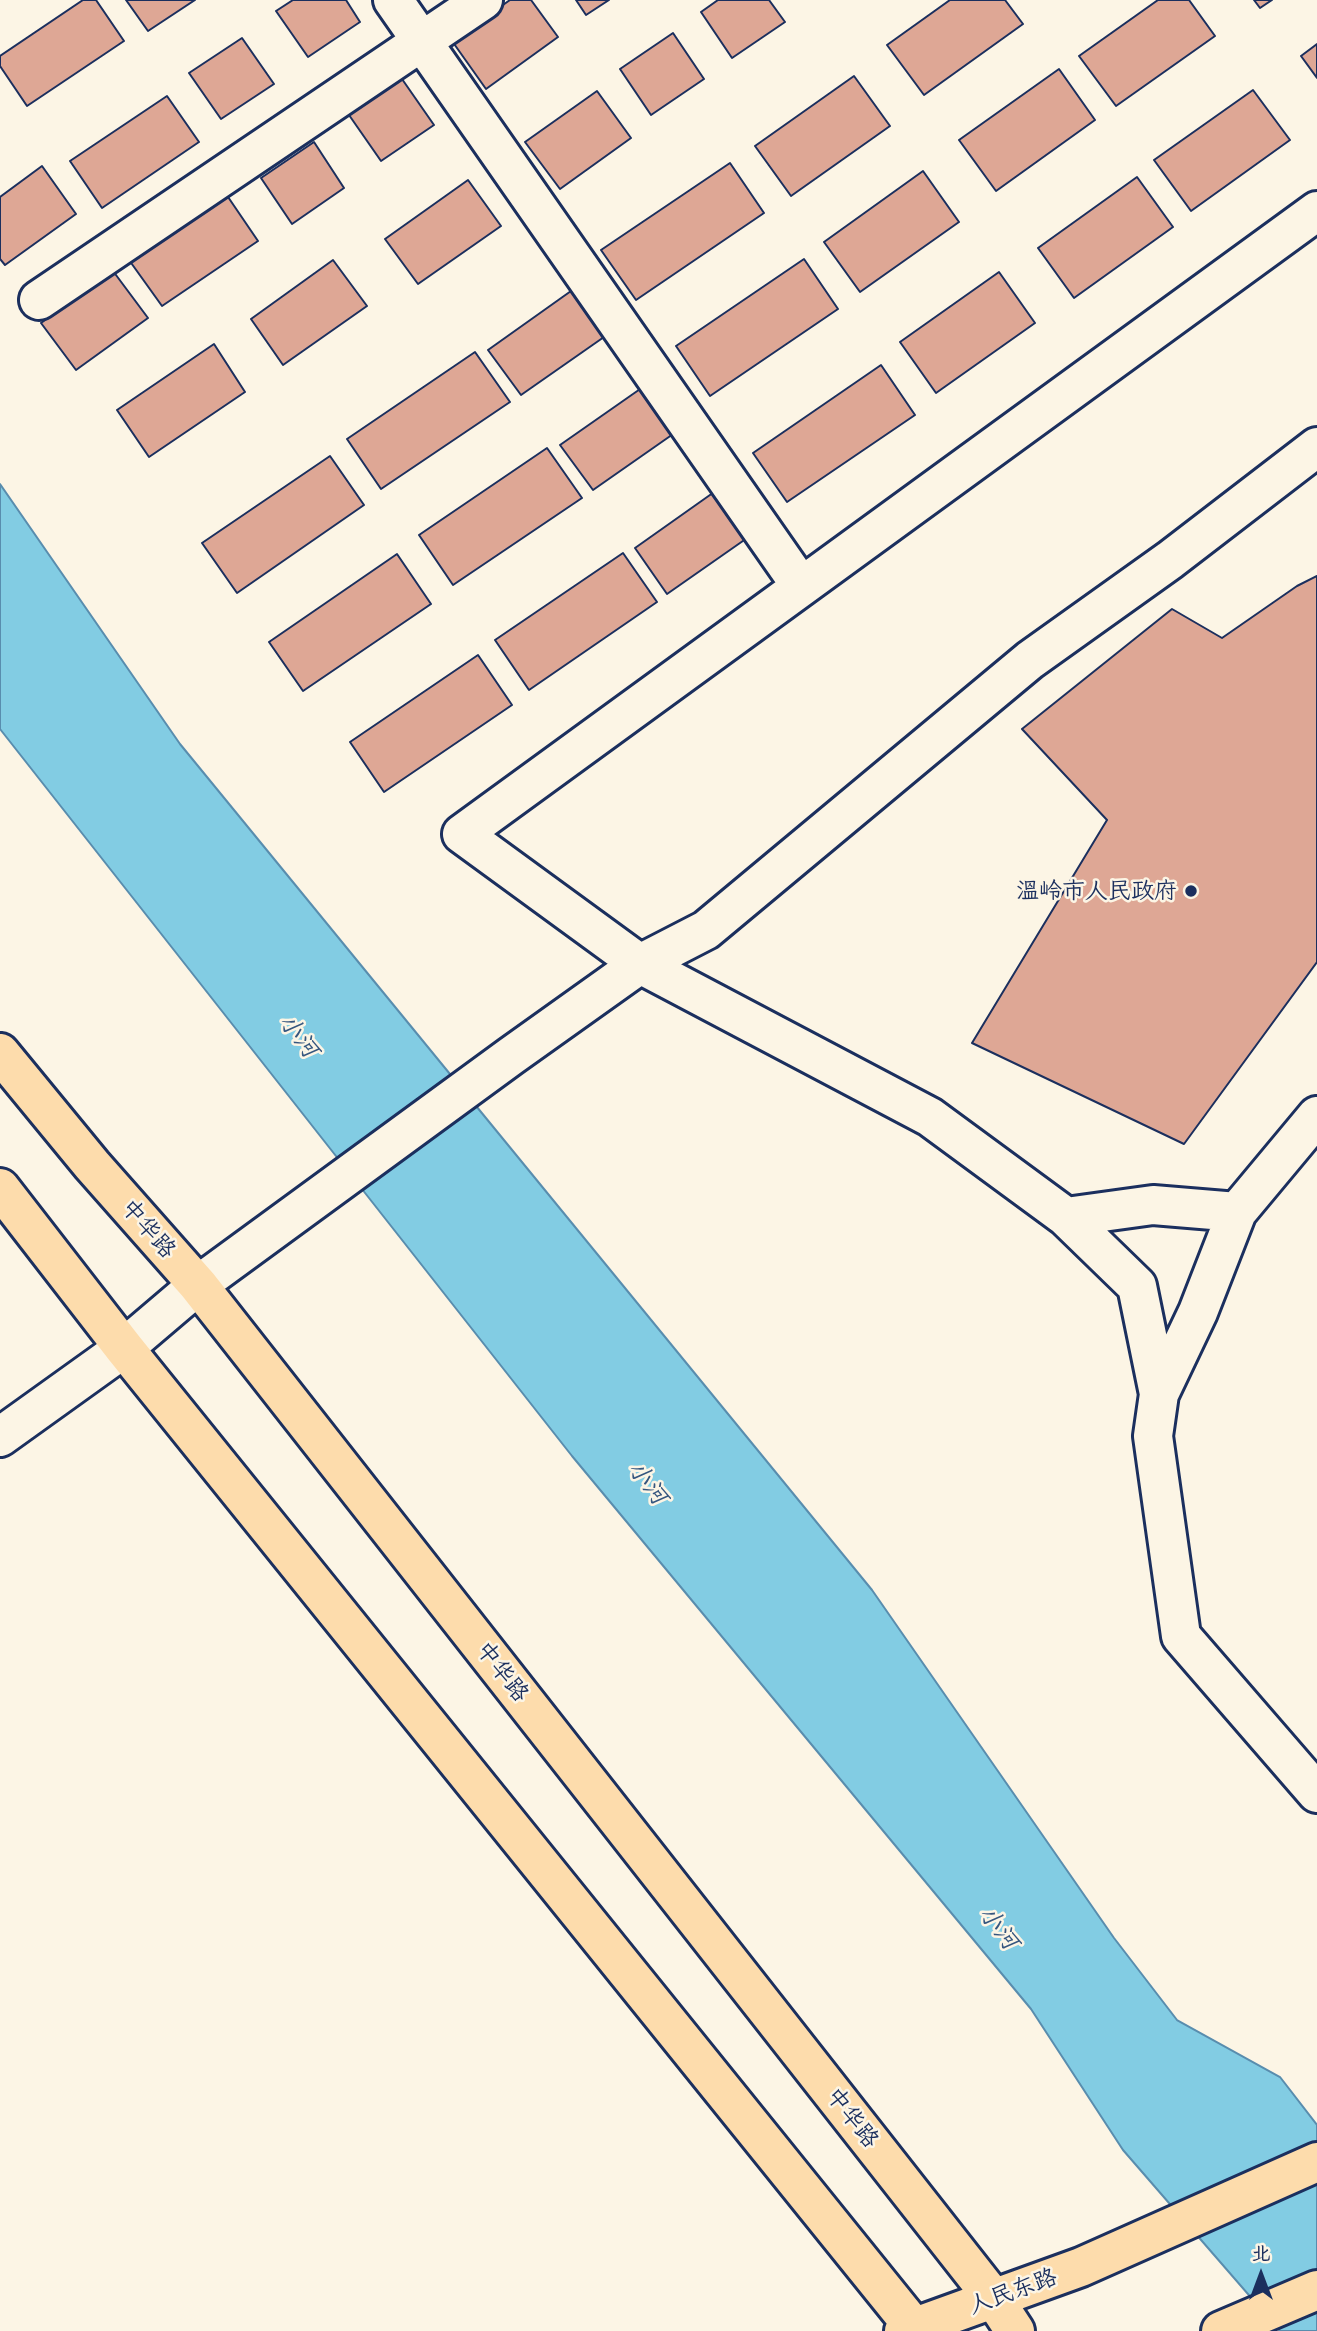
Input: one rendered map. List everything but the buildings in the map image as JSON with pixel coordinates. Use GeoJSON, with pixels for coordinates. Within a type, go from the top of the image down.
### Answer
{"type":"FeatureCollection","features":[{"type":"Feature","properties":{"kind":"main road","name":"中华路"},"geometry":{"type":"LineString","coordinates":[[0,1053],[92,1165],[198,1285],[994,2299],[1015,2331]]}},
{"type":"Feature","properties":{"kind":"main road"},"geometry":{"type":"LineString","coordinates":[[0,1188],[124,1348],[912,2330]]}},
{"type":"Feature","properties":{"kind":"main road","name":"人民东路"},"geometry":{"type":"LineString","coordinates":[[912,2330],[1081,2267],[1317,2162]]}},
{"type":"Feature","properties":{"kind":"main road"},"geometry":{"type":"LineString","coordinates":[[1221,2331],[1317,2290]]}},
{"type":"Feature","properties":{"kind":"street"},"geometry":{"type":"LineString","coordinates":[[393,0],[800,586]]}},
{"type":"Feature","properties":{"kind":"street"},"geometry":{"type":"LineString","coordinates":[[39,300],[483,0]]}},
{"type":"Feature","properties":{"kind":"street"},"geometry":{"type":"LineString","coordinates":[[1159,1394],[1137,1286],[1066,1217],[930,1117],[640,964],[462,834],[1317,211]]}},
{"type":"Feature","properties":{"kind":"street"},"geometry":{"type":"LineString","coordinates":[[0,1437],[124,1348],[198,1285],[511,1056],[640,964],[706,930],[1030,660],[1170,560],[1317,447]]}},
{"type":"Feature","properties":{"kind":"street"},"geometry":{"type":"LineString","coordinates":[[1317,1116],[1237,1212],[1198,1312],[1159,1394],[1153,1436],[1181,1636],[1317,1793]]}},
{"type":"Feature","properties":{"kind":"street"},"geometry":{"type":"LineString","coordinates":[[1066,1217],[1153,1205],[1237,1212]]}},
{"type":"Feature","properties":{"kind":"water","name":"小河"},"geometry":{"type":"Polygon","coordinates":[[[0,484],[180,744],[872,1590],[1114,1938],[1177,2020],[1280,2077],[1317,2125],[1317,2331],[1280,2331],[1123,2150],[1031,2009],[572,1456],[0,729],[0,484]]]}},
{"type":"Feature","properties":{"kind":"place","name":"温岭市人民政府"},"geometry":{"type":"Point","coordinates":[1191,891]}}]}
